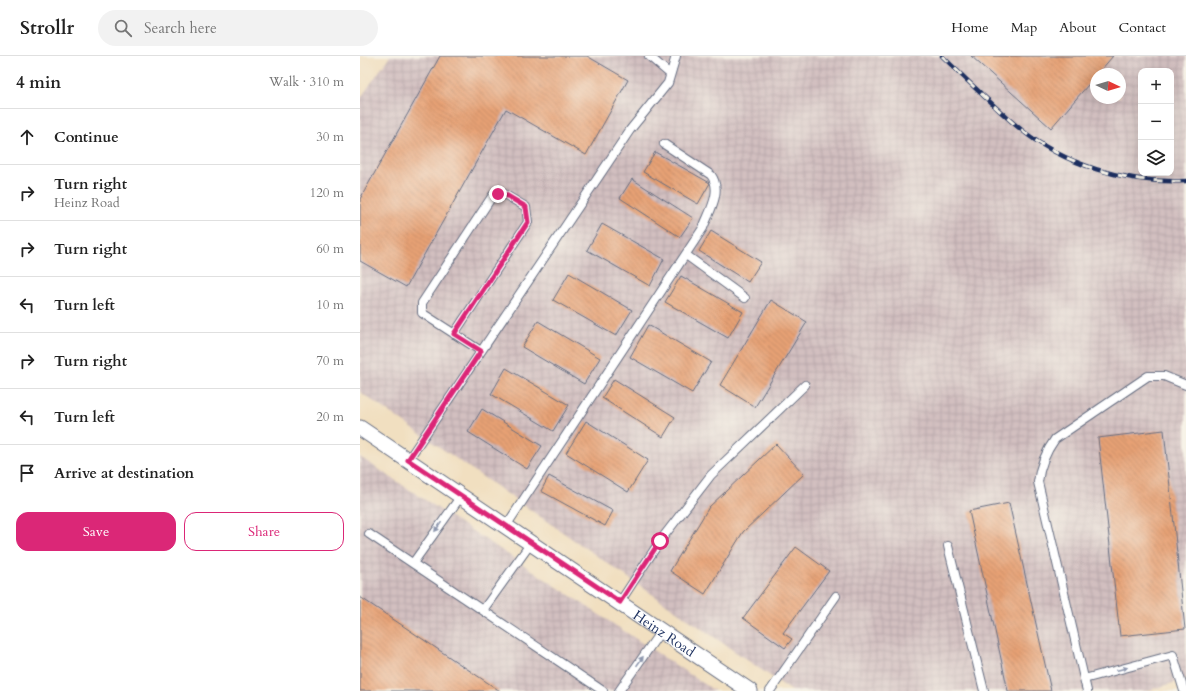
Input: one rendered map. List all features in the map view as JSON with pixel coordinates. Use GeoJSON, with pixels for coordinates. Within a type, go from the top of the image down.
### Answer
{"type":"FeatureCollection","features":[{"type":"Feature","properties":{"kind":"street","name":"Heinz Road"},"geometry":{"type":"LineString","coordinates":[[360,428],[750,691]]}},
{"type":"Feature","properties":{"kind":"lane"},"geometry":{"type":"LineString","coordinates":[[649,56],[670,74]]}},
{"type":"Feature","properties":{"kind":"lane"},"geometry":{"type":"LineString","coordinates":[[408,460],[630,130],[668,83],[676,56]]}},
{"type":"Feature","properties":{"kind":"lane"},"geometry":{"type":"LineString","coordinates":[[506,526],[703,228],[714,200],[716,181],[711,175],[664,144]]}},
{"type":"Feature","properties":{"kind":"lane"},"geometry":{"type":"LineString","coordinates":[[454,334],[528,222],[526,207],[504,194],[493,195],[422,303],[422,313],[454,334],[481,351]]}},
{"type":"Feature","properties":{"kind":"lane"},"geometry":{"type":"LineString","coordinates":[[686,255],[745,298]]}},
{"type":"Feature","properties":{"kind":"lane"},"geometry":{"type":"LineString","coordinates":[[1087,691],[1038,482],[1039,467],[1045,453],[1055,439],[1148,376],[1164,376],[1186,385]]}},
{"type":"Feature","properties":{"kind":"lane"},"geometry":{"type":"LineString","coordinates":[[620,602],[660,541],[711,475],[805,385]]}},
{"type":"Feature","properties":{"kind":"lane"},"geometry":{"type":"LineString","coordinates":[[413,562],[461,496]]}},
{"type":"Feature","properties":{"kind":"lane"},"geometry":{"type":"LineString","coordinates":[[370,534],[603,691]]}},
{"type":"Feature","properties":{"kind":"lane"},"geometry":{"type":"LineString","coordinates":[[484,610],[530,543]]}},
{"type":"Feature","properties":{"kind":"lane"},"geometry":{"type":"LineString","coordinates":[[948,546],[984,691]]}},
{"type":"Feature","properties":{"kind":"lane"},"geometry":{"type":"LineString","coordinates":[[770,691],[836,596]]}},
{"type":"Feature","properties":{"kind":"lane"},"geometry":{"type":"LineString","coordinates":[[619,691],[661,631]]}},
{"type":"Feature","properties":{"kind":"lane"},"geometry":{"type":"LineString","coordinates":[[1084,679],[1173,656],[1184,691]]}},
{"type":"Feature","properties":{"kind":"shaded area"},"geometry":{"type":"Polygon","coordinates":[[[390,56],[1186,56],[1186,679],[1147,691],[792,691],[360,392],[360,99],[390,56]]]}},
{"type":"Feature","properties":{"kind":"shaded area"},"geometry":{"type":"Polygon","coordinates":[[[360,457],[715,691],[360,691],[360,457]]]}},
{"type":"Feature","properties":{"kind":"building"},"geometry":{"type":"Polygon","coordinates":[[[440,56],[587,56],[628,80],[586,155],[506,109],[406,287],[360,261],[360,199],[440,56]]]}},
{"type":"Feature","properties":{"kind":"building"},"geometry":{"type":"Polygon","coordinates":[[[971,56],[1113,56],[1103,68],[1090,68],[1090,83],[1051,128],[971,56]]]}},
{"type":"Feature","properties":{"kind":"building"},"geometry":{"type":"Polygon","coordinates":[[[655,152],[710,183],[698,204],[643,172],[655,152]]]}},
{"type":"Feature","properties":{"kind":"building"},"geometry":{"type":"Polygon","coordinates":[[[632,179],[693,218],[680,237],[620,198],[632,179]]]}},
{"type":"Feature","properties":{"kind":"building"},"geometry":{"type":"Polygon","coordinates":[[[602,224],[664,259],[650,286],[587,250],[602,224]]]}},
{"type":"Feature","properties":{"kind":"building"},"geometry":{"type":"Polygon","coordinates":[[[711,231],[761,262],[748,282],[699,251],[711,231]]]}},
{"type":"Feature","properties":{"kind":"building"},"geometry":{"type":"Polygon","coordinates":[[[569,273],[632,310],[616,336],[553,300],[569,273]]]}},
{"type":"Feature","properties":{"kind":"building"},"geometry":{"type":"Polygon","coordinates":[[[681,276],[743,312],[728,338],[665,302],[681,276]]]}},
{"type":"Feature","properties":{"kind":"building"},"geometry":{"type":"Polygon","coordinates":[[[771,300],[807,322],[755,407],[720,385],[771,300]]]}},
{"type":"Feature","properties":{"kind":"building"},"geometry":{"type":"Polygon","coordinates":[[[538,321],[600,358],[584,384],[522,347],[538,321]]]}},
{"type":"Feature","properties":{"kind":"building"},"geometry":{"type":"Polygon","coordinates":[[[648,325],[711,362],[692,393],[630,357],[648,325]]]}},
{"type":"Feature","properties":{"kind":"building"},"geometry":{"type":"Polygon","coordinates":[[[506,368],[569,405],[553,431],[491,394],[506,368]]]}},
{"type":"Feature","properties":{"kind":"building"},"geometry":{"type":"Polygon","coordinates":[[[614,379],[675,417],[663,437],[602,398],[614,379]]]}},
{"type":"Feature","properties":{"kind":"building"},"geometry":{"type":"Polygon","coordinates":[[[482,409],[542,446],[527,469],[468,432],[482,409]]]}},
{"type":"Feature","properties":{"kind":"building"},"geometry":{"type":"Polygon","coordinates":[[[586,421],[648,460],[628,492],[566,453],[586,421]]]}},
{"type":"Feature","properties":{"kind":"building"},"geometry":{"type":"Polygon","coordinates":[[[1164,430],[1185,629],[1120,636],[1098,438],[1164,430]]]}},
{"type":"Feature","properties":{"kind":"building"},"geometry":{"type":"Polygon","coordinates":[[[776,444],[804,474],[743,532],[705,594],[670,571],[709,507],[776,444]]]}},
{"type":"Feature","properties":{"kind":"building"},"geometry":{"type":"Polygon","coordinates":[[[549,476],[613,511],[605,526],[541,491],[549,476]]]}},
{"type":"Feature","properties":{"kind":"building"},"geometry":{"type":"Polygon","coordinates":[[[1009,503],[1051,691],[1008,691],[969,511],[1009,503]]]}},
{"type":"Feature","properties":{"kind":"building"},"geometry":{"type":"Polygon","coordinates":[[[796,547],[829,571],[783,633],[792,639],[785,648],[743,618],[796,547]]]}},
{"type":"Feature","properties":{"kind":"building"},"geometry":{"type":"Polygon","coordinates":[[[360,597],[500,691],[360,691],[360,597]]]}},
{"type":"Feature","properties":{"kind":"railway"},"geometry":{"type":"LineString","coordinates":[[942,56],[1018,127],[1055,152],[1075,162],[1119,175],[1141,179],[1186,181]]}},
{"type":"Feature","properties":{"kind":"route"},"geometry":{"type":"LineString","coordinates":[[498,194],[504,194],[526,207],[528,222],[454,334],[481,351],[408,460],[620,602],[660,541]]}}]}
